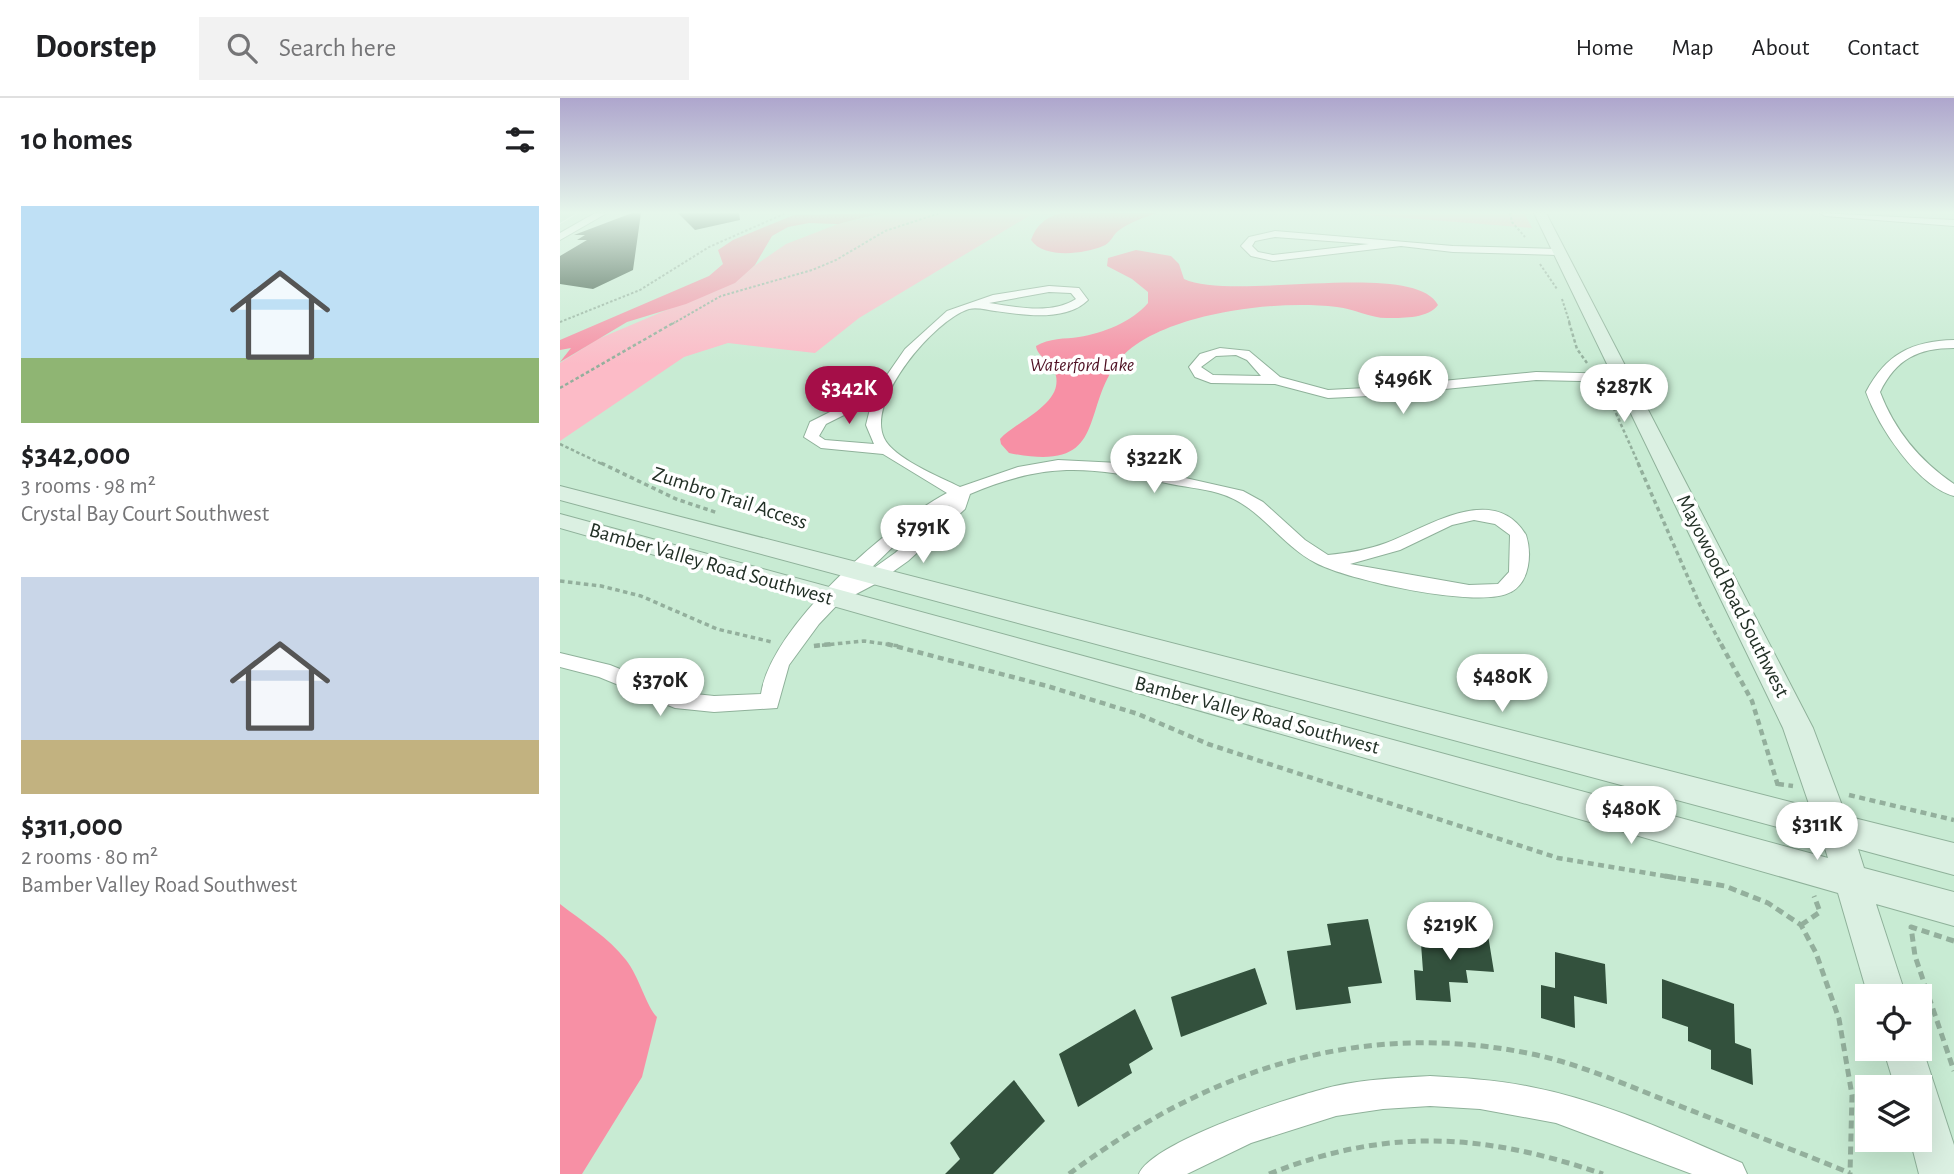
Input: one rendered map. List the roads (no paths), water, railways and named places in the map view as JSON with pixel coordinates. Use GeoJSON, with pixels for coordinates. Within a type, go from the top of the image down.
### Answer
{"type":"FeatureCollection","features":[{"type":"Feature","properties":{"kind":"main road","name":"Mayowood Road Southwest"},"geometry":{"type":"LineString","coordinates":[[1564,263],[1780,687],[1834,827],[1883,984]]}},
{"type":"Feature","properties":{"kind":"main road","name":"Bamber Valley Road Southwest"},"geometry":{"type":"LineString","coordinates":[[560,493],[870,572],[1954,859]]}},
{"type":"Feature","properties":{"kind":"main road","name":"Bamber Valley Road Southwest"},"geometry":{"type":"LineString","coordinates":[[560,521],[1954,909]]}},
{"type":"Feature","properties":{"kind":"main road"},"geometry":{"type":"LineString","coordinates":[[1932,1143],[1941,1174]]}},
{"type":"Feature","properties":{"kind":"street"},"geometry":{"type":"LineString","coordinates":[[962,494],[886,450],[874,433],[872,418],[885,390],[922,338],[948,315],[975,304],[1062,287],[1075,290],[1082,300],[1071,307],[1034,311],[975,304]]}},
{"type":"Feature","properties":{"kind":"street"},"geometry":{"type":"LineString","coordinates":[[1954,344],[1901,353],[1888,363],[1873,392],[1880,416],[1899,445],[1954,491]]}},
{"type":"Feature","properties":{"kind":"street"},"geometry":{"type":"LineString","coordinates":[[1275,380],[1248,355],[1234,352],[1209,354],[1195,367],[1204,376],[1218,380],[1275,380],[1328,394],[1369,392],[1406,399],[1432,386],[1524,377],[1623,378]]}},
{"type":"Feature","properties":{"kind":"street"},"geometry":{"type":"LineString","coordinates":[[885,390],[821,421],[815,425],[811,437],[821,444],[886,450]]}},
{"type":"Feature","properties":{"kind":"street"},"geometry":{"type":"LineString","coordinates":[[962,494],[999,477],[1038,467],[1075,464],[1116,467],[1239,495],[1265,511],[1308,551],[1327,561],[1381,576],[1487,593],[1506,588],[1518,576],[1519,541],[1515,529],[1499,519],[1465,515],[1372,553],[1327,561]]}},
{"type":"Feature","properties":{"kind":"street"},"geometry":{"type":"LineString","coordinates":[[560,660],[603,670],[675,700],[714,704],[770,702],[774,671],[790,645],[834,598],[959,505],[962,494]]}},
{"type":"Feature","properties":{"kind":"street"},"geometry":{"type":"LineString","coordinates":[[1155,1174],[1196,1151],[1285,1112],[1335,1100],[1426,1090],[1533,1102],[1581,1117],[1731,1174]]}},
{"type":"Feature","properties":{"kind":"water"},"geometry":{"type":"Polygon","coordinates":[[[756,263],[735,283],[686,304],[627,322],[560,362],[571,348],[560,350],[560,340],[709,276],[723,264],[756,263]]]}},
{"type":"Feature","properties":{"kind":"water","name":"Waterford Lake"},"geometry":{"type":"Polygon","coordinates":[[[1107,263],[1178,263],[1184,279],[1208,285],[1395,285],[1422,292],[1438,305],[1429,313],[1395,318],[1376,317],[1337,307],[1266,307],[1212,315],[1175,325],[1136,344],[1121,358],[1108,377],[1087,432],[1078,445],[1064,454],[1042,457],[1009,453],[1000,439],[1045,404],[1056,386],[1055,371],[1039,354],[1036,346],[1052,340],[1098,333],[1134,316],[1148,303],[1148,292],[1132,279],[1107,266],[1107,263]]]}},
{"type":"Feature","properties":{"kind":"water"},"geometry":{"type":"Polygon","coordinates":[[[560,904],[619,952],[631,967],[657,1017],[642,1077],[582,1174],[560,1174],[560,904]]]}}]}
